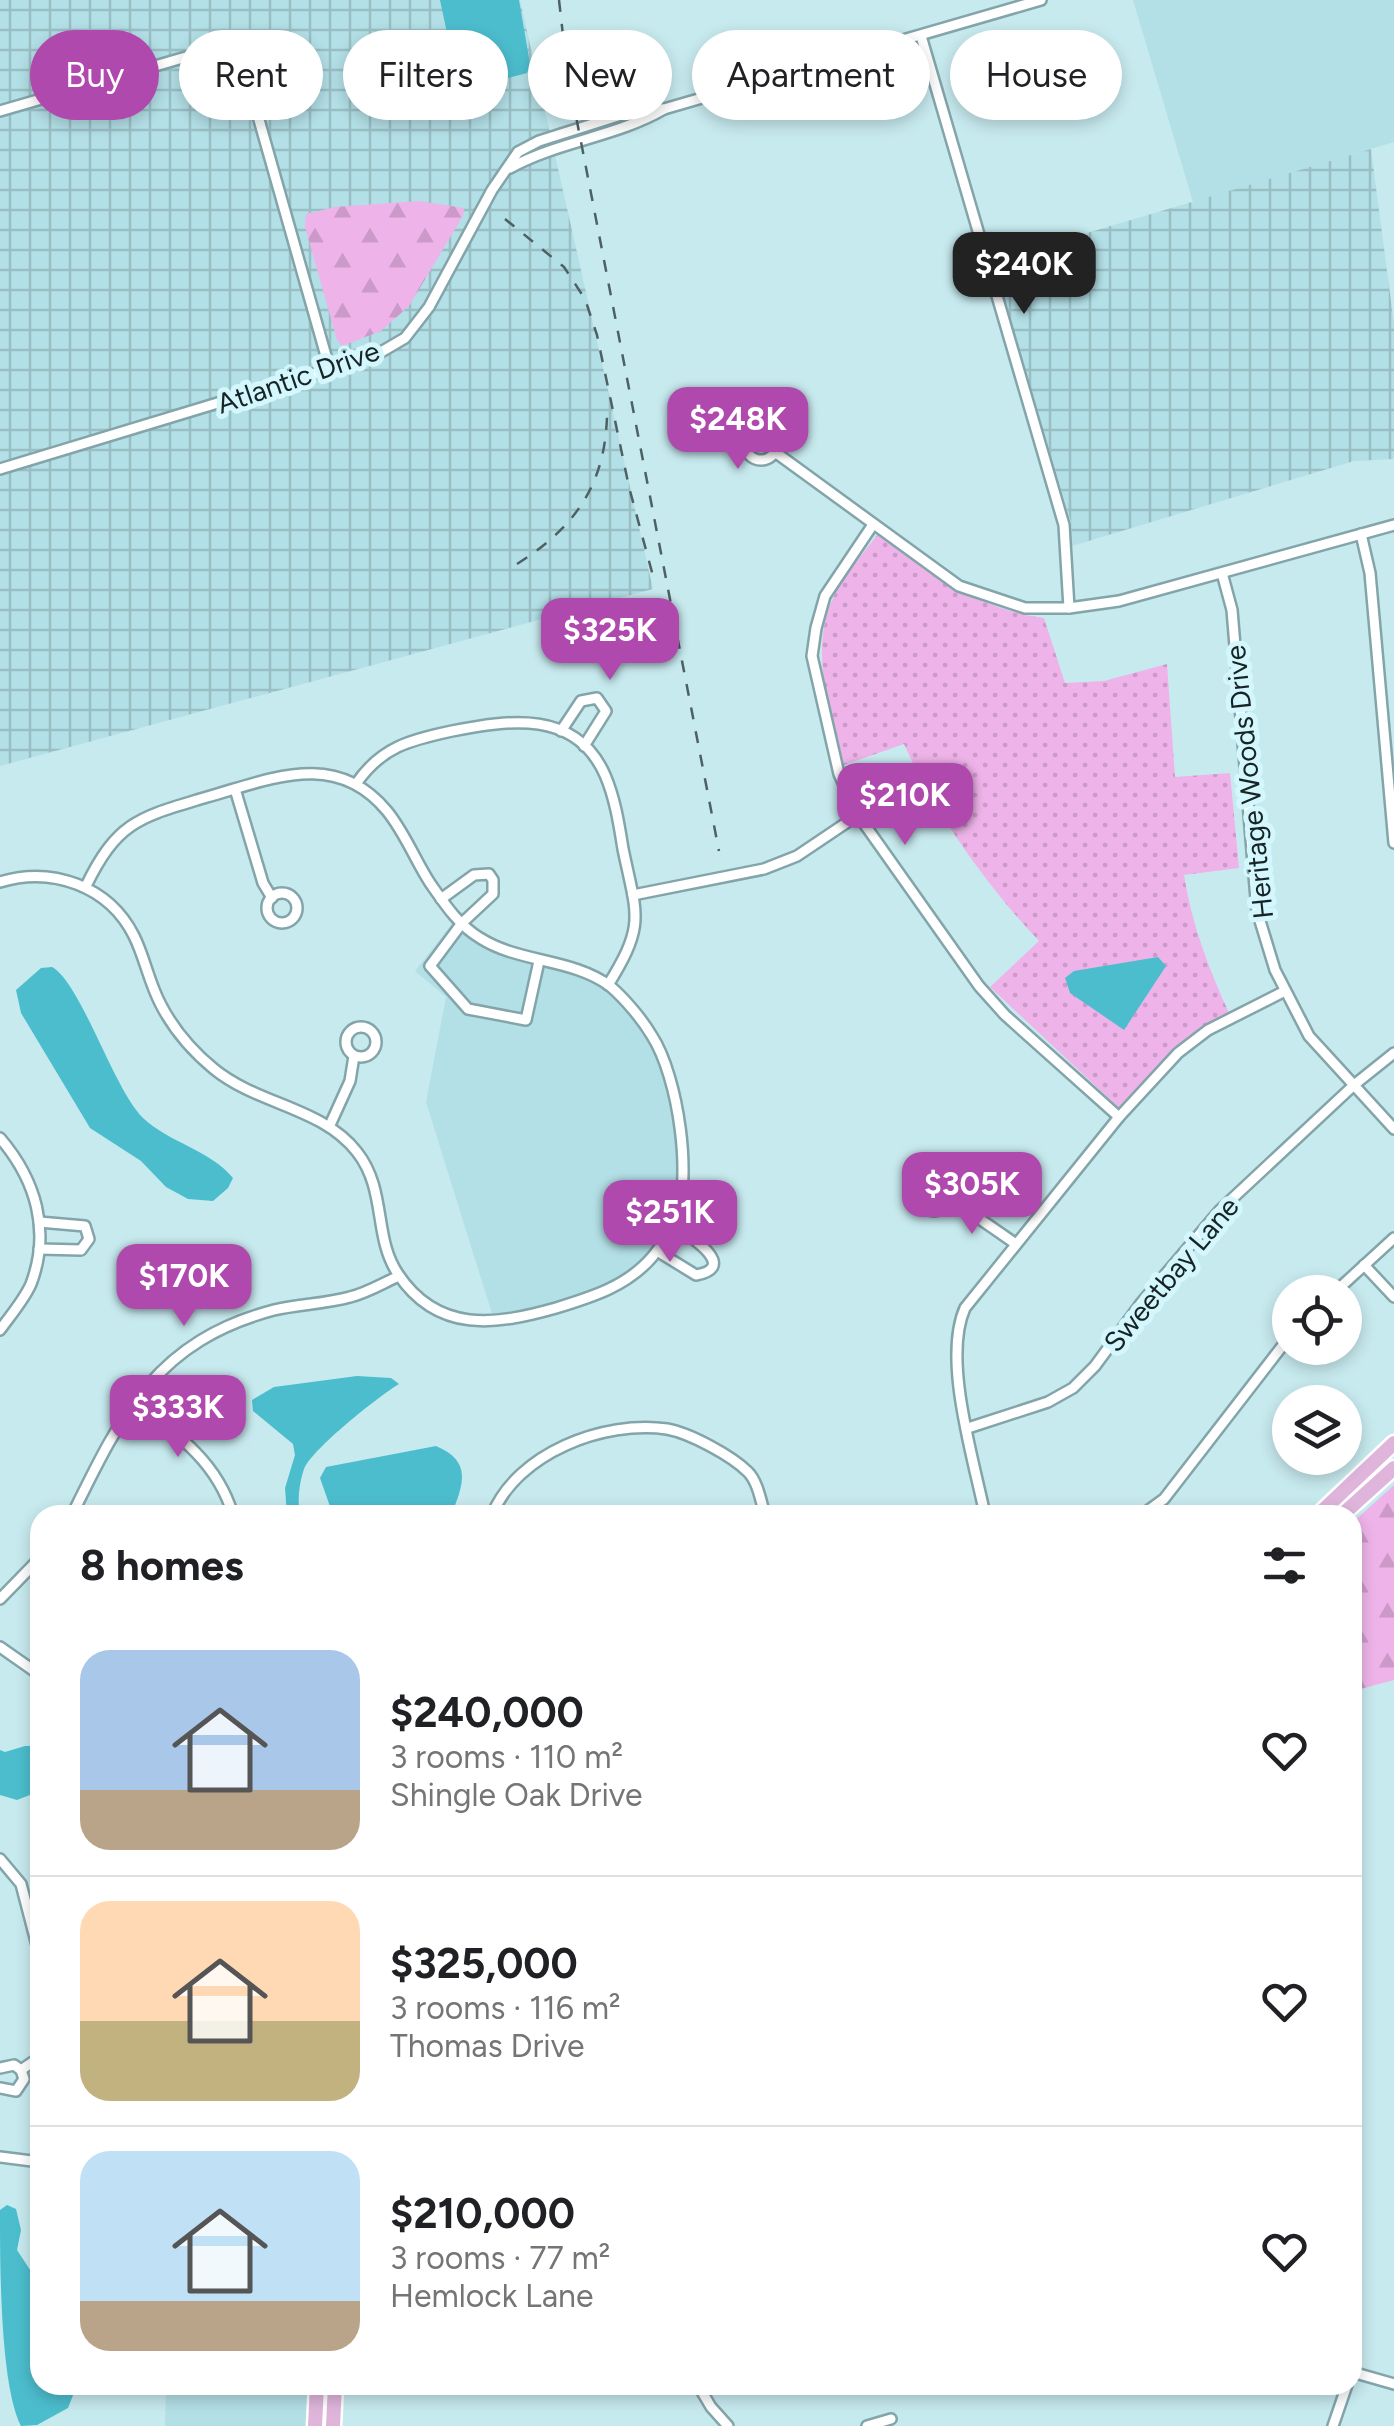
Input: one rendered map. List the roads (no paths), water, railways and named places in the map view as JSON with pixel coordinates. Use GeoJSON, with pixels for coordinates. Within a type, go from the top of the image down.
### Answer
{"type":"FeatureCollection","features":[{"type":"Feature","properties":{"kind":"main road"},"geometry":{"type":"LineString","coordinates":[[1329,1505],[1394,1443]]}},
{"type":"Feature","properties":{"kind":"main road"},"geometry":{"type":"LineString","coordinates":[[1353,1505],[1389,1473]]}},
{"type":"Feature","properties":{"kind":"main road"},"geometry":{"type":"LineString","coordinates":[[316,2426],[317,2395]]}},
{"type":"Feature","properties":{"kind":"main road"},"geometry":{"type":"LineString","coordinates":[[333,2426],[335,2395]]}},
{"type":"Feature","properties":{"kind":"street","name":"Atlantic Drive"},"geometry":{"type":"LineString","coordinates":[[930,33],[1041,0]]}},
{"type":"Feature","properties":{"kind":"street"},"geometry":{"type":"LineString","coordinates":[[0,111],[194,56],[224,63],[242,78],[252,95],[330,370]]}},
{"type":"Feature","properties":{"kind":"street"},"geometry":{"type":"LineString","coordinates":[[930,67],[1064,524],[1069,608]]}},
{"type":"Feature","properties":{"kind":"street","name":"Atlantic Drive"},"geometry":{"type":"LineString","coordinates":[[0,468],[376,356],[405,338],[428,307],[492,190],[508,169],[537,154],[644,121],[664,109],[692,101]]}},
{"type":"Feature","properties":{"kind":"street"},"geometry":{"type":"LineString","coordinates":[[775,452],[872,526],[969,590],[1026,608],[1069,608],[1119,601],[1394,525]]}},
{"type":"Feature","properties":{"kind":"street"},"geometry":{"type":"LineString","coordinates":[[872,526],[826,596],[818,614],[812,656],[839,774],[858,815],[979,986],[1005,1015],[1119,1117]]}},
{"type":"Feature","properties":{"kind":"street"},"geometry":{"type":"LineString","coordinates":[[1361,534],[1370,573],[1394,844]]}},
{"type":"Feature","properties":{"kind":"street","name":"Heritage Woods Drive"},"geometry":{"type":"LineString","coordinates":[[1222,573],[1232,610],[1257,911],[1285,992],[1309,1036],[1394,1128]]}},
{"type":"Feature","properties":{"kind":"street"},"geometry":{"type":"LineString","coordinates":[[561,731],[581,701],[597,698],[606,712],[584,746]]}},
{"type":"Feature","properties":{"kind":"street"},"geometry":{"type":"LineString","coordinates":[[356,784],[383,753],[412,740],[512,721],[540,723],[584,746],[599,763],[609,785],[633,895],[635,935],[608,985]]}},
{"type":"Feature","properties":{"kind":"street"},"geometry":{"type":"LineString","coordinates":[[0,882],[36,876],[86,886],[124,919],[136,938],[163,1009],[202,1060],[245,1092],[330,1125],[357,1152],[379,1198],[386,1246],[399,1276],[416,1296],[440,1312],[472,1321],[509,1321],[602,1293],[628,1279],[657,1250],[674,1225],[682,1196],[684,1166],[666,1067],[652,1036],[608,985],[569,967],[514,954],[478,938],[442,899],[390,816],[356,784],[324,774],[300,773],[154,813],[132,823],[114,839],[86,886]]}},
{"type":"Feature","properties":{"kind":"street"},"geometry":{"type":"LineString","coordinates":[[236,789],[263,883],[272,898]]}},
{"type":"Feature","properties":{"kind":"street"},"geometry":{"type":"LineString","coordinates":[[633,895],[764,869],[797,856],[858,815]]}},
{"type":"Feature","properties":{"kind":"street"},"geometry":{"type":"LineString","coordinates":[[442,899],[474,876],[488,874],[496,889],[462,923],[430,966],[468,1009],[526,1020],[539,961]]}},
{"type":"Feature","properties":{"kind":"street"},"geometry":{"type":"LineString","coordinates":[[983,1505],[958,1376],[958,1324],[965,1308],[1119,1117],[1178,1053],[1208,1030],[1285,992]]}},
{"type":"Feature","properties":{"kind":"street","name":"Sweetbay Lane"},"geometry":{"type":"LineString","coordinates":[[968,1428],[1048,1402],[1085,1377],[1220,1210],[1354,1085],[1394,1053]]}},
{"type":"Feature","properties":{"kind":"street"},"geometry":{"type":"LineString","coordinates":[[330,1125],[350,1081],[354,1056]]}},
{"type":"Feature","properties":{"kind":"street"},"geometry":{"type":"LineString","coordinates":[[0,1138],[28,1178],[39,1222],[39,1249],[30,1287],[0,1330]]}},
{"type":"Feature","properties":{"kind":"street"},"geometry":{"type":"LineString","coordinates":[[948,1197],[1016,1244]]}},
{"type":"Feature","properties":{"kind":"street"},"geometry":{"type":"LineString","coordinates":[[39,1222],[85,1226],[89,1239],[81,1250],[39,1249]]}},
{"type":"Feature","properties":{"kind":"street"},"geometry":{"type":"LineString","coordinates":[[657,1250],[696,1275],[712,1267],[713,1257],[708,1249],[674,1225]]}},
{"type":"Feature","properties":{"kind":"street"},"geometry":{"type":"LineString","coordinates":[[1354,1275],[1392,1244]]}},
{"type":"Feature","properties":{"kind":"street"},"geometry":{"type":"LineString","coordinates":[[1364,1266],[1394,1297]]}},
{"type":"Feature","properties":{"kind":"street"},"geometry":{"type":"LineString","coordinates":[[78,1505],[98,1458],[133,1402],[171,1362],[227,1327],[274,1310],[356,1296],[399,1276]]}},
{"type":"Feature","properties":{"kind":"street"},"geometry":{"type":"LineString","coordinates":[[1157,1505],[1272,1359]]}},
{"type":"Feature","properties":{"kind":"street"},"geometry":{"type":"LineString","coordinates":[[133,1402],[204,1459],[219,1480],[229,1505]]}},
{"type":"Feature","properties":{"kind":"street"},"geometry":{"type":"LineString","coordinates":[[496,1505],[520,1475],[552,1451],[603,1433],[636,1428],[670,1429],[698,1440],[750,1474],[761,1505]]}},
{"type":"Feature","properties":{"kind":"street"},"geometry":{"type":"LineString","coordinates":[[0,1599],[30,1568]]}},
{"type":"Feature","properties":{"kind":"street"},"geometry":{"type":"LineString","coordinates":[[0,1647],[30,1668]]}},
{"type":"Feature","properties":{"kind":"street"},"geometry":{"type":"LineString","coordinates":[[0,1859],[21,1884],[30,1919]]}},
{"type":"Feature","properties":{"kind":"street"},"geometry":{"type":"LineString","coordinates":[[0,2068],[10,2064],[21,2070],[24,2079],[20,2088],[11,2092],[0,2088]]}},
{"type":"Feature","properties":{"kind":"street"},"geometry":{"type":"LineString","coordinates":[[21,2070],[30,2064]]}},
{"type":"Feature","properties":{"kind":"street"},"geometry":{"type":"LineString","coordinates":[[0,2157],[30,2161]]}},
{"type":"Feature","properties":{"kind":"street"},"geometry":{"type":"LineString","coordinates":[[1362,2375],[1394,2384]]}},
{"type":"Feature","properties":{"kind":"street"},"geometry":{"type":"LineString","coordinates":[[704,2395],[728,2426]]}},
{"type":"Feature","properties":{"kind":"street"},"geometry":{"type":"LineString","coordinates":[[1333,2426],[1344,2395]]}},
{"type":"Feature","properties":{"kind":"street"},"geometry":{"type":"LineString","coordinates":[[867,2426],[891,2419]]}},
{"type":"Feature","properties":{"kind":"water"},"geometry":{"type":"Polygon","coordinates":[[[440,0],[519,0],[528,52],[527,73],[508,78],[508,30],[446,30],[440,0]]]}},
{"type":"Feature","properties":{"kind":"water"},"geometry":{"type":"Polygon","coordinates":[[[1158,957],[1166,966],[1124,1030],[1070,993],[1065,978],[1074,971],[1158,957]]]}},
{"type":"Feature","properties":{"kind":"water"},"geometry":{"type":"Polygon","coordinates":[[[52,967],[74,993],[120,1084],[143,1118],[213,1160],[233,1178],[213,1201],[188,1199],[166,1187],[141,1161],[90,1128],[21,1013],[16,990],[41,968],[52,967]]]}},
{"type":"Feature","properties":{"kind":"water"},"geometry":{"type":"Polygon","coordinates":[[[357,1376],[391,1378],[399,1384],[347,1424],[310,1460],[300,1485],[299,1505],[286,1505],[285,1488],[295,1455],[293,1444],[253,1411],[252,1400],[274,1387],[357,1376]]]}},
{"type":"Feature","properties":{"kind":"water"},"geometry":{"type":"Polygon","coordinates":[[[436,1446],[455,1459],[462,1474],[455,1505],[329,1505],[320,1478],[326,1467],[436,1446]]]}},
{"type":"Feature","properties":{"kind":"water"},"geometry":{"type":"Polygon","coordinates":[[[30,1746],[30,1795],[17,1800],[0,1795],[0,1750],[30,1746]]]}},
{"type":"Feature","properties":{"kind":"water"},"geometry":{"type":"Polygon","coordinates":[[[7,2205],[16,2209],[21,2230],[17,2250],[30,2270],[30,2395],[73,2395],[68,2408],[37,2425],[21,2426],[9,2383],[0,2210],[7,2205]]]}},
{"type":"Feature","properties":{"kind":"railway"},"geometry":{"type":"LineString","coordinates":[[559,0],[567,70],[719,851]]}},
{"type":"Feature","properties":{"kind":"railway"},"geometry":{"type":"LineString","coordinates":[[505,219],[564,267],[585,299],[597,335],[629,487],[653,576]]}},
{"type":"Feature","properties":{"kind":"railway"},"geometry":{"type":"LineString","coordinates":[[517,564],[555,536],[583,503],[600,464],[607,416]]}}]}
